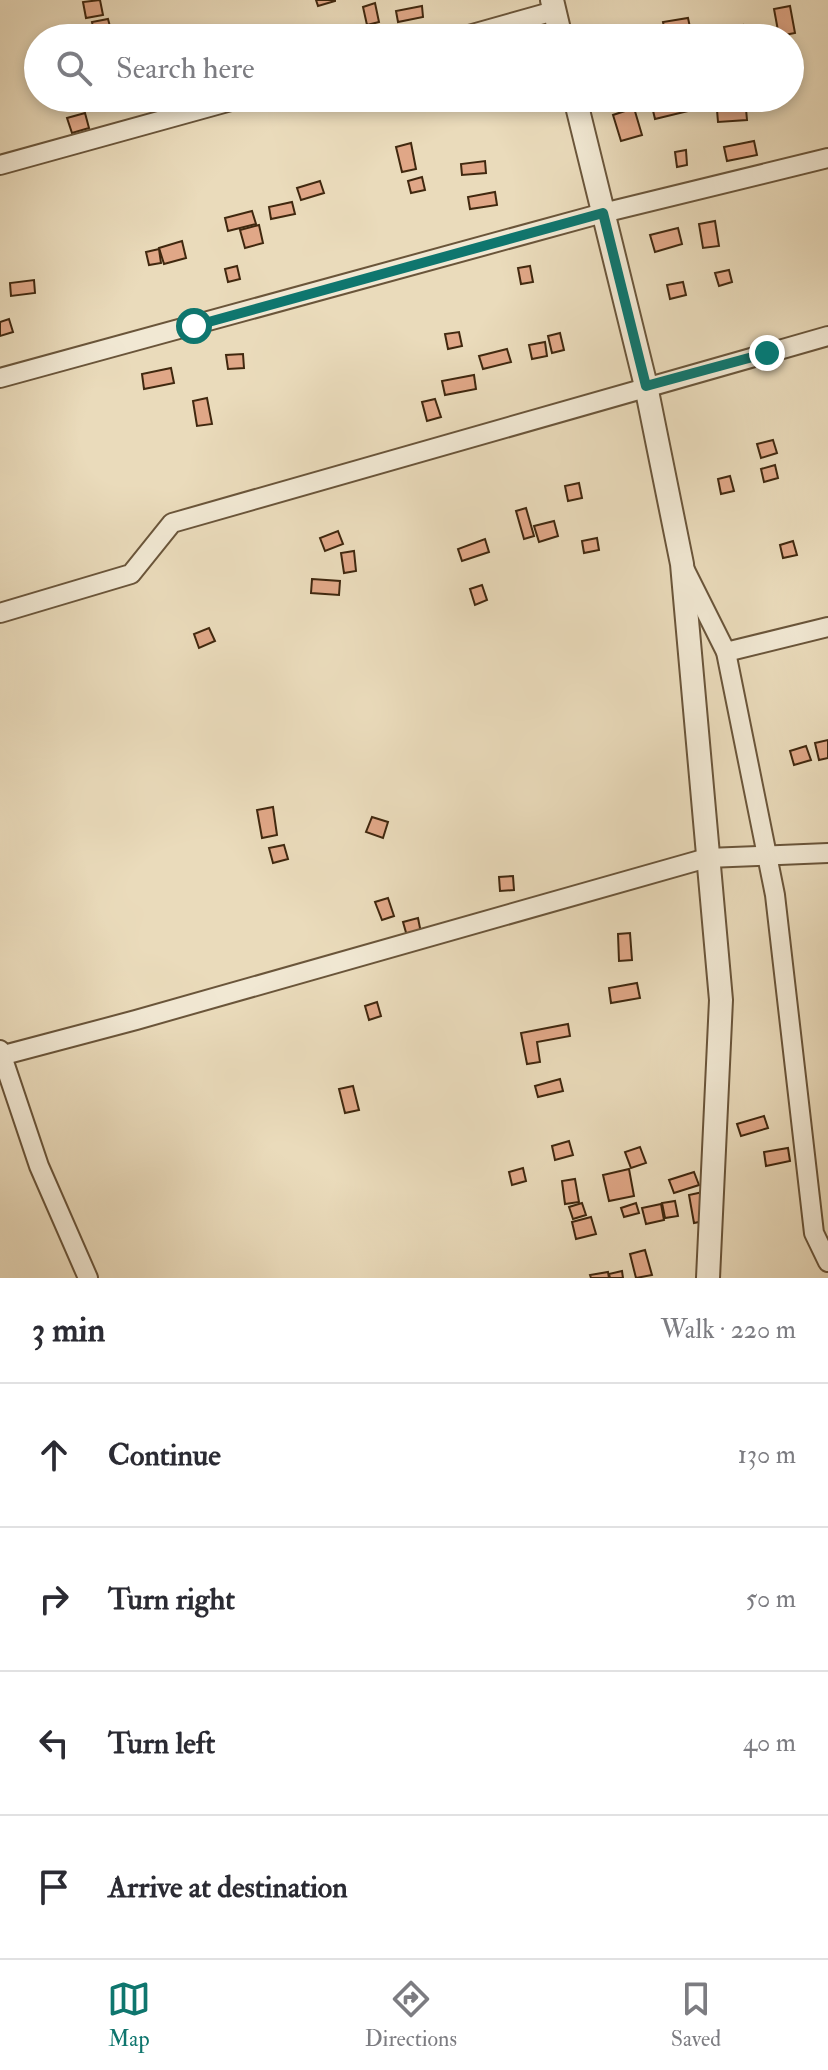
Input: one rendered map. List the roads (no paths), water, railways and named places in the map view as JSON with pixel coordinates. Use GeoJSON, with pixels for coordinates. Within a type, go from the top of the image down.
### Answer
{"type":"FeatureCollection","features":[{"type":"Feature","properties":{"kind":"street"},"geometry":{"type":"LineString","coordinates":[[500,24],[553,6]]}},
{"type":"Feature","properties":{"kind":"street"},"geometry":{"type":"LineString","coordinates":[[0,165],[191,112]]}},
{"type":"Feature","properties":{"kind":"street"},"geometry":{"type":"LineString","coordinates":[[578,112],[646,386],[682,564],[721,1000],[708,1278]]}},
{"type":"Feature","properties":{"kind":"street"},"geometry":{"type":"LineString","coordinates":[[0,378],[603,213],[828,158]]}},
{"type":"Feature","properties":{"kind":"street"},"geometry":{"type":"LineString","coordinates":[[0,613],[131,574],[172,523],[828,336]]}},
{"type":"Feature","properties":{"kind":"street"},"geometry":{"type":"LineString","coordinates":[[682,564],[726,652],[775,895],[814,1233],[828,1262]]}},
{"type":"Feature","properties":{"kind":"street"},"geometry":{"type":"LineString","coordinates":[[726,652],[828,627]]}},
{"type":"Feature","properties":{"kind":"street"},"geometry":{"type":"LineString","coordinates":[[88,1278],[39,1166],[1,1053],[136,1020],[707,858],[828,853]]}}]}
